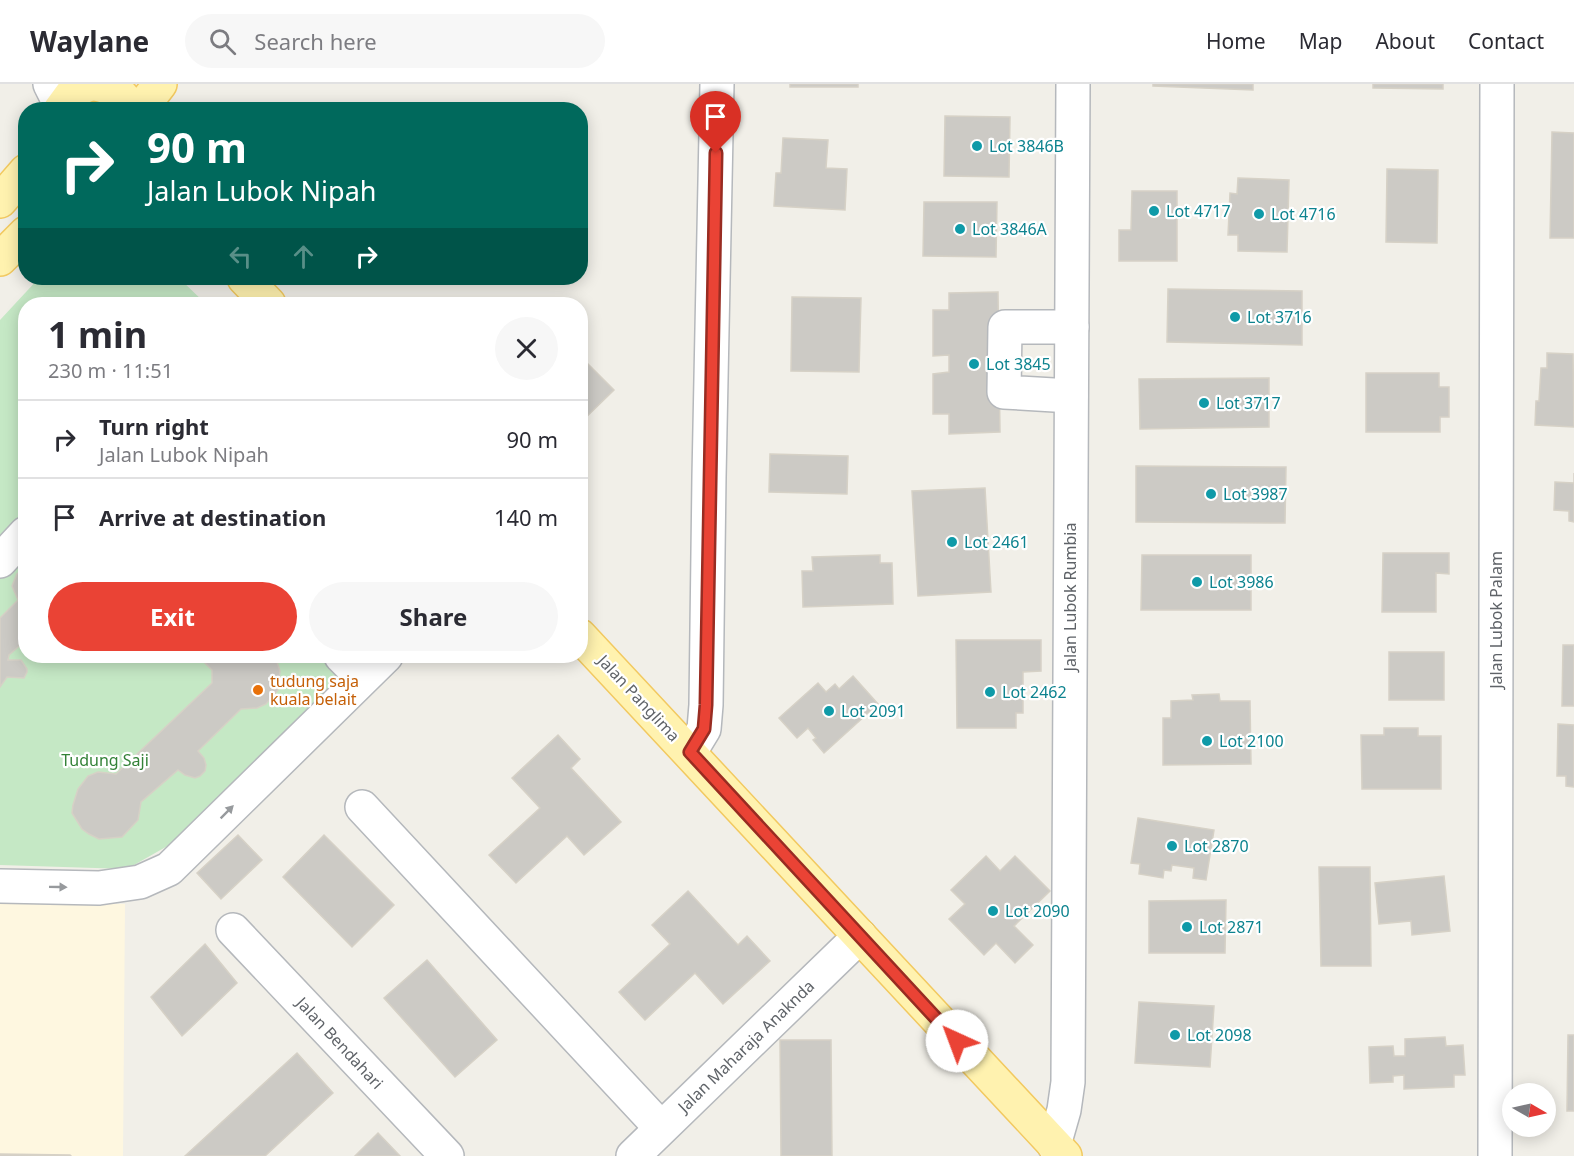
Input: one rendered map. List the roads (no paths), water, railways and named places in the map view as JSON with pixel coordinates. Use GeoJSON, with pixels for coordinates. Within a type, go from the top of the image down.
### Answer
{"type":"FeatureCollection","features":[{"type":"Feature","properties":{"kind":"main road"},"geometry":{"type":"LineString","coordinates":[[146,102],[160,84]]}},
{"type":"Feature","properties":{"kind":"main road"},"geometry":{"type":"LineString","coordinates":[[57,100],[74,91],[108,90]]}},
{"type":"Feature","properties":{"kind":"main road"},"geometry":{"type":"LineString","coordinates":[[0,201],[18,180]]}},
{"type":"Feature","properties":{"kind":"main road"},"geometry":{"type":"LineString","coordinates":[[0,259],[18,241]]}},
{"type":"Feature","properties":{"kind":"main road"},"geometry":{"type":"LineString","coordinates":[[251,285],[262,297]]}},
{"type":"Feature","properties":{"kind":"main road","name":"Jalan Panglima"},"geometry":{"type":"LineString","coordinates":[[588,644],[1060,1150]]}},
{"type":"Feature","properties":{"kind":"street"},"geometry":{"type":"LineString","coordinates":[[690,752],[704,729],[706,705],[717,84]]}},
{"type":"Feature","properties":{"kind":"street","name":"Jalan Lubok Rumbia"},"geometry":{"type":"LineString","coordinates":[[1060,1150],[1068,1082],[1073,84]]}},
{"type":"Feature","properties":{"kind":"street","name":"Jalan Lubok Palam"},"geometry":{"type":"LineString","coordinates":[[1495,1156],[1497,84]]}},
{"type":"Feature","properties":{"kind":"street"},"geometry":{"type":"LineString","coordinates":[[1071,396],[1004,392],[1005,327],[1072,327]]}},
{"type":"Feature","properties":{"kind":"street"},"geometry":{"type":"LineString","coordinates":[[0,561],[18,542]]}},
{"type":"Feature","properties":{"kind":"street"},"geometry":{"type":"LineString","coordinates":[[0,886],[99,888],[140,882],[169,869],[351,666]]}},
{"type":"Feature","properties":{"kind":"street"},"geometry":{"type":"LineString","coordinates":[[362,807],[661,1128]]}},
{"type":"Feature","properties":{"kind":"street","name":"Jalan Bendahari"},"geometry":{"type":"LineString","coordinates":[[233,930],[447,1156]]}},
{"type":"Feature","properties":{"kind":"street","name":"Jalan Maharaja Anaknda"},"geometry":{"type":"LineString","coordinates":[[633,1156],[860,936]]}},
{"type":"Feature","properties":{"kind":"place","name":"Lot 3846B"},"geometry":{"type":"Point","coordinates":[977,146]}},
{"type":"Feature","properties":{"kind":"place","name":"Lot 4717"},"geometry":{"type":"Point","coordinates":[1154,211]}},
{"type":"Feature","properties":{"kind":"place","name":"Lot 4716"},"geometry":{"type":"Point","coordinates":[1259,214]}},
{"type":"Feature","properties":{"kind":"place","name":"Lot 3846A"},"geometry":{"type":"Point","coordinates":[960,229]}},
{"type":"Feature","properties":{"kind":"place","name":"Lot 3716"},"geometry":{"type":"Point","coordinates":[1235,317]}},
{"type":"Feature","properties":{"kind":"place","name":"Lot 3845"},"geometry":{"type":"Point","coordinates":[974,364]}},
{"type":"Feature","properties":{"kind":"place","name":"Lot 3717"},"geometry":{"type":"Point","coordinates":[1204,403]}},
{"type":"Feature","properties":{"kind":"place","name":"Lot 3987"},"geometry":{"type":"Point","coordinates":[1211,494]}},
{"type":"Feature","properties":{"kind":"place","name":"Lot 2461"},"geometry":{"type":"Point","coordinates":[952,542]}},
{"type":"Feature","properties":{"kind":"place","name":"Lot 3986"},"geometry":{"type":"Point","coordinates":[1197,582]}},
{"type":"Feature","properties":{"kind":"place","name":"tudung saja kuala belait"},"geometry":{"type":"Point","coordinates":[258,690]}},
{"type":"Feature","properties":{"kind":"place","name":"Lot 2462"},"geometry":{"type":"Point","coordinates":[990,692]}},
{"type":"Feature","properties":{"kind":"place","name":"Lot 2091"},"geometry":{"type":"Point","coordinates":[829,711]}},
{"type":"Feature","properties":{"kind":"place","name":"Lot 2100"},"geometry":{"type":"Point","coordinates":[1207,741]}},
{"type":"Feature","properties":{"kind":"place","name":"Lot 2870"},"geometry":{"type":"Point","coordinates":[1172,846]}},
{"type":"Feature","properties":{"kind":"place","name":"Lot 2090"},"geometry":{"type":"Point","coordinates":[993,911]}},
{"type":"Feature","properties":{"kind":"place","name":"Lot 2871"},"geometry":{"type":"Point","coordinates":[1187,927]}},
{"type":"Feature","properties":{"kind":"place","name":"Lot 2098"},"geometry":{"type":"Point","coordinates":[1175,1035]}},
{"type":"Feature","properties":{"kind":"park label","name":"Tudung Saji"},"geometry":{"type":"Point","coordinates":[105,760]}}]}
